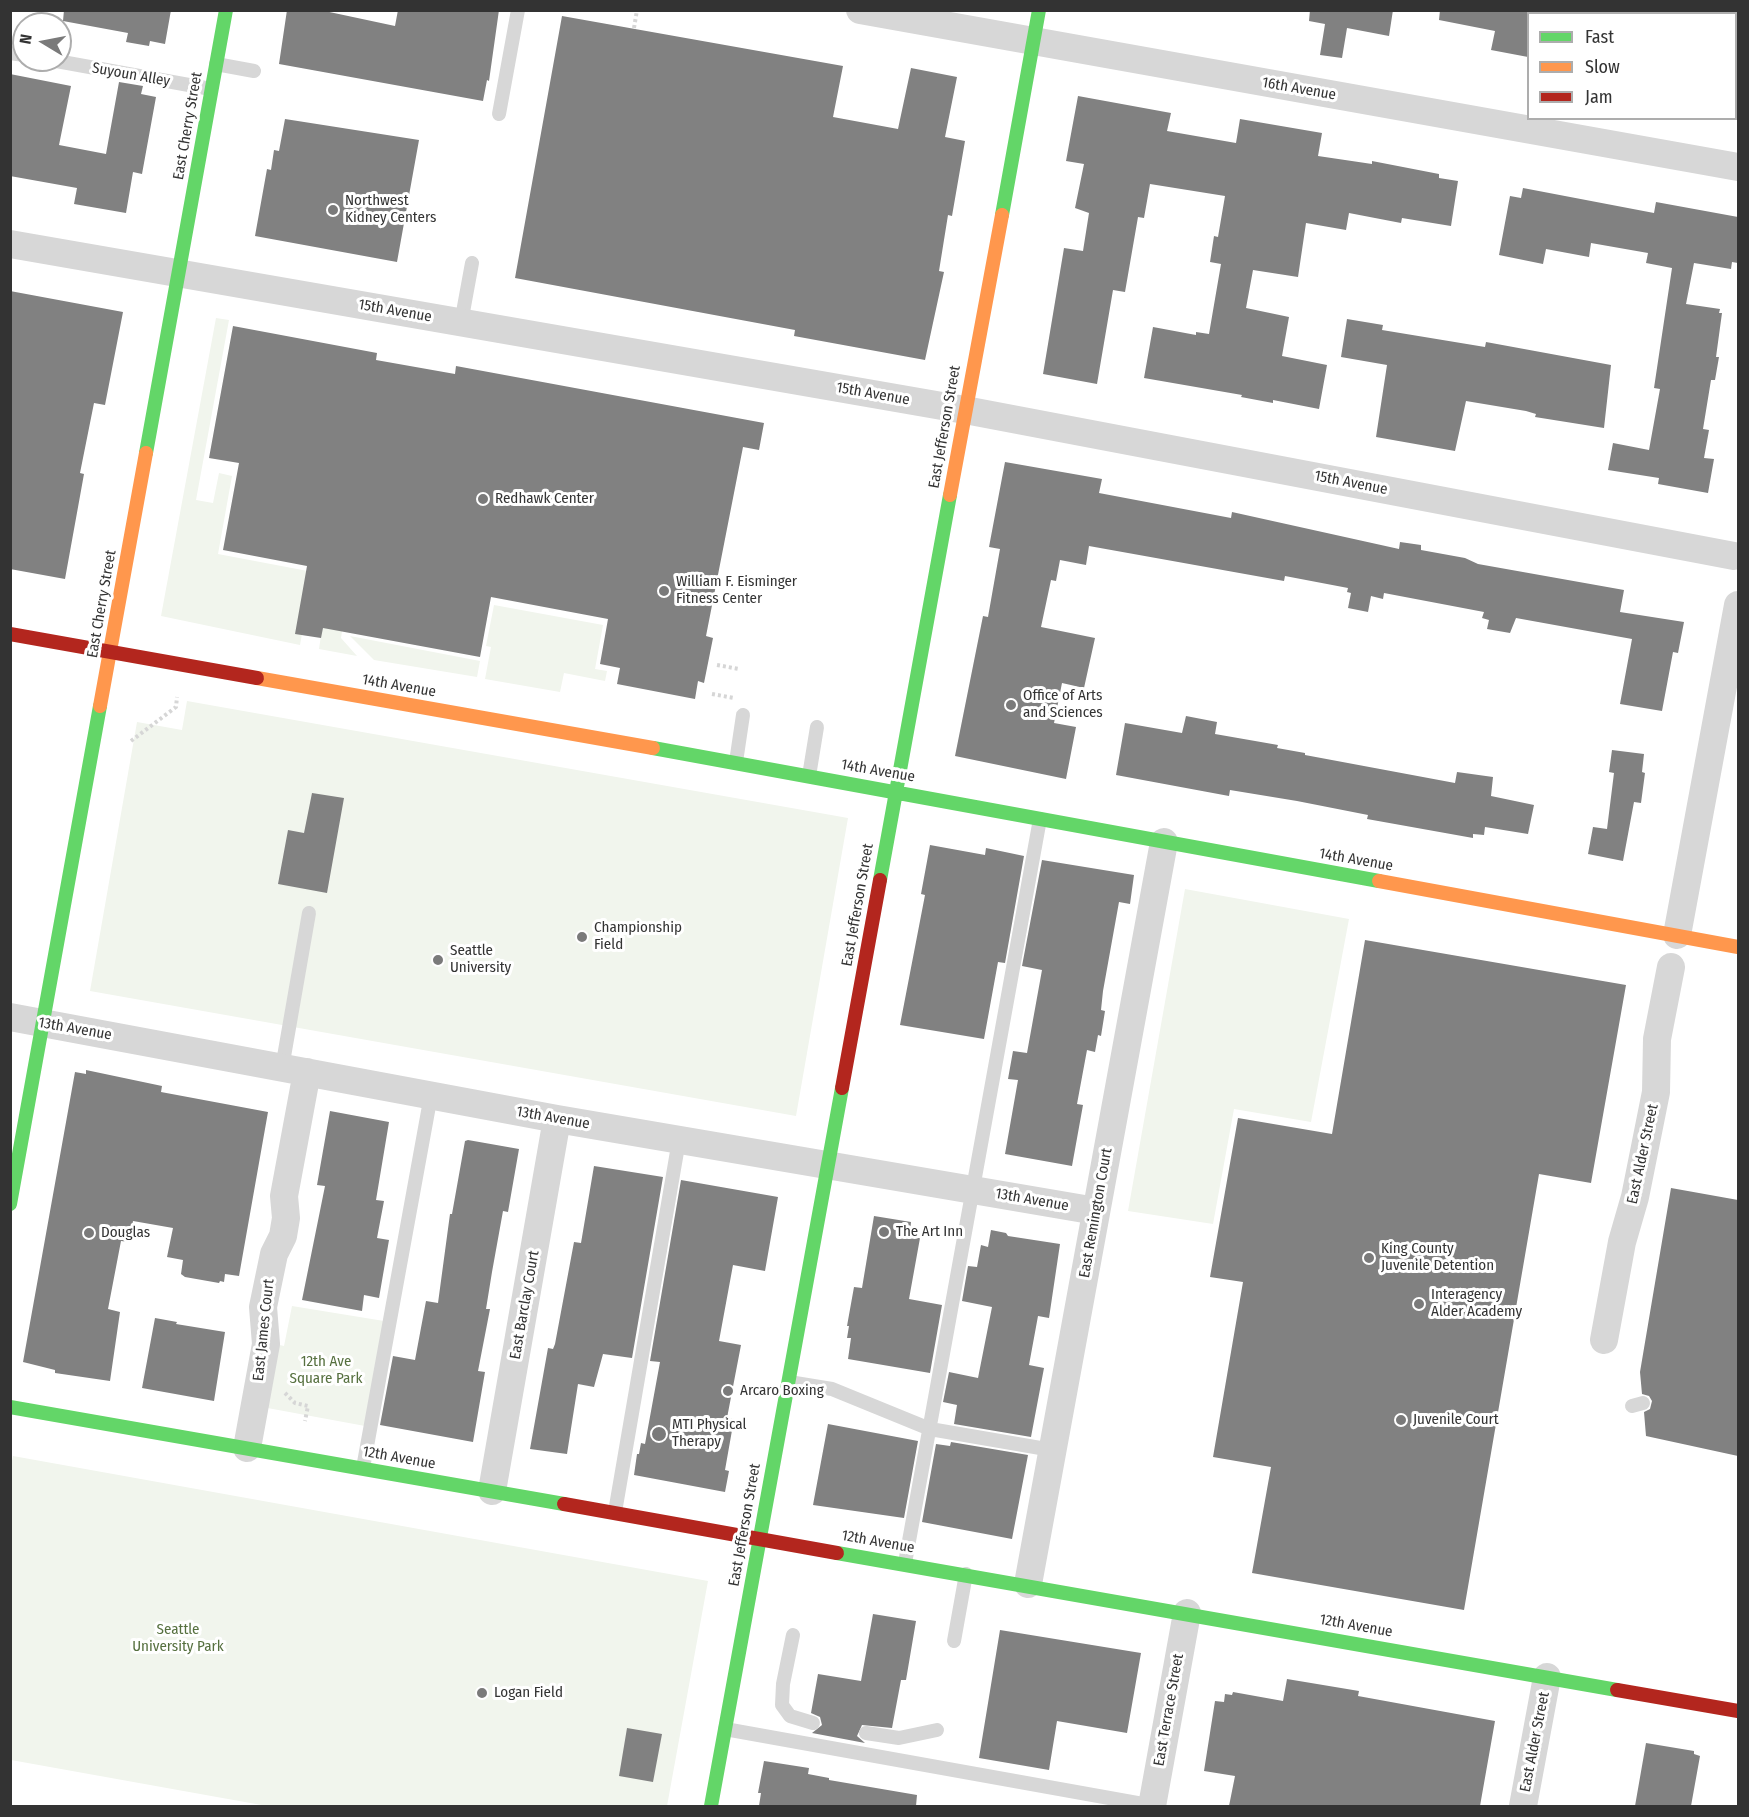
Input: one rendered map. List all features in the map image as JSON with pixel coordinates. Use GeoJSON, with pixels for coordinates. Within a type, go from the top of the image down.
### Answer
{"type":"FeatureCollection","features":[{"type":"Feature","properties":{"kind":"street","name":"East Cherry Street"},"geometry":{"type":"LineString","coordinates":[[10,1204],[226,10]]}},
{"type":"Feature","properties":{"kind":"street","name":"16th Avenue"},"geometry":{"type":"LineString","coordinates":[[860,10],[1738,167]]}},
{"type":"Feature","properties":{"kind":"street","name":"East Jefferson Street"},"geometry":{"type":"LineString","coordinates":[[711,1806],[1039,10]]}},
{"type":"Feature","properties":{"kind":"street","name":"15th Avenue"},"geometry":{"type":"LineString","coordinates":[[10,244],[965,410],[1737,558]]}},
{"type":"Feature","properties":{"kind":"street"},"geometry":{"type":"LineString","coordinates":[[1677,935],[1738,605]]}},
{"type":"Feature","properties":{"kind":"street","name":"14th Avenue"},"geometry":{"type":"LineString","coordinates":[[10,633],[736,762],[1738,946]]}},
{"type":"Feature","properties":{"kind":"street","name":"East Remington Court"},"geometry":{"type":"LineString","coordinates":[[1028,1584],[1164,842]]}},
{"type":"Feature","properties":{"kind":"street","name":"East Alder Street"},"geometry":{"type":"LineString","coordinates":[[1604,1340],[1622,1242],[1635,1197],[1656,1092],[1657,1039],[1671,967]]}},
{"type":"Feature","properties":{"kind":"street","name":"13th Avenue"},"geometry":{"type":"LineString","coordinates":[[10,1017],[557,1119],[1096,1211]]}},
{"type":"Feature","properties":{"kind":"street","name":"East James Court"},"geometry":{"type":"LineString","coordinates":[[247,1448],[266,1344],[263,1307],[274,1254],[283,1236],[286,1218],[284,1196],[294,1070]]}},
{"type":"Feature","properties":{"kind":"street","name":"East Barclay Court"},"geometry":{"type":"LineString","coordinates":[[492,1491],[557,1119]]}},
{"type":"Feature","properties":{"kind":"street","name":"12th Avenue"},"geometry":{"type":"LineString","coordinates":[[10,1407],[1028,1584],[1738,1711]]}},
{"type":"Feature","properties":{"kind":"street","name":"East Terrace Street"},"geometry":{"type":"LineString","coordinates":[[1154,1806],[1187,1613]]}},
{"type":"Feature","properties":{"kind":"street","name":"East Alder Street"},"geometry":{"type":"LineString","coordinates":[[1522,1806],[1548,1677]]}},
{"type":"Feature","properties":{"kind":"lane"},"geometry":{"type":"LineString","coordinates":[[499,114],[518,10]]}},
{"type":"Feature","properties":{"kind":"lane","name":"Suyoun Alley"},"geometry":{"type":"LineString","coordinates":[[72,64],[212,89]]}},
{"type":"Feature","properties":{"kind":"lane"},"geometry":{"type":"LineString","coordinates":[[216,64],[254,71]]}},
{"type":"Feature","properties":{"kind":"lane"},"geometry":{"type":"LineString","coordinates":[[461,323],[472,262]]}},
{"type":"Feature","properties":{"kind":"lane"},"geometry":{"type":"LineString","coordinates":[[736,762],[743,716]]}},
{"type":"Feature","properties":{"kind":"lane"},"geometry":{"type":"LineString","coordinates":[[809,776],[817,727]]}},
{"type":"Feature","properties":{"kind":"lane"},"geometry":{"type":"LineString","coordinates":[[905,1563],[1040,819]]}},
{"type":"Feature","properties":{"kind":"lane"},"geometry":{"type":"LineString","coordinates":[[294,1070],[309,913]]}},
{"type":"Feature","properties":{"kind":"lane"},"geometry":{"type":"LineString","coordinates":[[363,1468],[431,1095]]}},
{"type":"Feature","properties":{"kind":"lane"},"geometry":{"type":"LineString","coordinates":[[615,1512],[680,1140]]}},
{"type":"Feature","properties":{"kind":"lane"},"geometry":{"type":"LineString","coordinates":[[788,1382],[832,1389],[930,1428],[1052,1450]]}},
{"type":"Feature","properties":{"kind":"lane"},"geometry":{"type":"LineString","coordinates":[[954,1641],[966,1574]]}},
{"type":"Feature","properties":{"kind":"lane"},"geometry":{"type":"LineString","coordinates":[[793,1635],[783,1684],[783,1705],[790,1716],[813,1723]]}},
{"type":"Feature","properties":{"kind":"lane"},"geometry":{"type":"LineString","coordinates":[[725,1729],[1154,1806]]}},
{"type":"Feature","properties":{"kind":"lane"},"geometry":{"type":"LineString","coordinates":[[866,1733],[899,1738],[937,1730]]}},
{"type":"Feature","properties":{"kind":"path"},"geometry":{"type":"LineString","coordinates":[[634,28],[637,10]]}},
{"type":"Feature","properties":{"kind":"path"},"geometry":{"type":"LineString","coordinates":[[717,665],[739,669]]}},
{"type":"Feature","properties":{"kind":"path"},"geometry":{"type":"LineString","coordinates":[[712,694],[734,698]]}},
{"type":"Feature","properties":{"kind":"path"},"geometry":{"type":"LineString","coordinates":[[131,741],[176,707],[177,698]]}},
{"type":"Feature","properties":{"kind":"path"},"geometry":{"type":"LineString","coordinates":[[285,1385],[284,1392],[295,1403],[308,1406],[305,1420]]}},
{"type":"Feature","properties":{"kind":"green space"},"geometry":{"type":"Polygon","coordinates":[[[216,318],[229,320],[196,500],[213,503],[219,473],[232,476],[218,554],[313,572],[300,645],[161,616],[216,318]]]}},
{"type":"Feature","properties":{"kind":"green space"},"geometry":{"type":"Polygon","coordinates":[[[329,581],[349,585],[341,638],[357,656],[319,649],[329,581]]]}},
{"type":"Feature","properties":{"kind":"green space"},"geometry":{"type":"Polygon","coordinates":[[[494,605],[603,625],[595,669],[607,671],[605,681],[564,673],[560,692],[485,679],[491,647],[486,646],[494,605]]]}},
{"type":"Feature","properties":{"kind":"green space"},"geometry":{"type":"Polygon","coordinates":[[[350,636],[480,661],[477,677],[374,660],[350,636]]]}},
{"type":"Feature","properties":{"kind":"green space"},"geometry":{"type":"Polygon","coordinates":[[[187,701],[848,818],[796,1116],[90,991],[137,722],[182,730],[187,701]]]}},
{"type":"Feature","properties":{"kind":"green space"},"geometry":{"type":"Polygon","coordinates":[[[1185,889],[1349,919],[1311,1122],[1234,1109],[1213,1224],[1128,1211],[1185,889]]]}},
{"type":"Feature","properties":{"kind":"green space","name":"12th Ave Square Park"},"geometry":{"type":"Polygon","coordinates":[[[292,1306],[384,1321],[365,1426],[262,1407],[275,1344],[284,1346],[292,1306]]]}},
{"type":"Feature","properties":{"kind":"green space","name":"Seattle University Park"},"geometry":{"type":"Polygon","coordinates":[[[13,1456],[708,1581],[667,1806],[267,1806],[11,1760],[10,1470],[13,1456]]]}},
{"type":"Feature","properties":{"kind":"building"},"geometry":{"type":"Polygon","coordinates":[[[64,10],[171,10],[165,44],[150,41],[149,46],[126,42],[128,33],[72,23],[72,12],[64,12],[64,10]]]}},
{"type":"Feature","properties":{"kind":"building"},"geometry":{"type":"Polygon","coordinates":[[[287,10],[320,10],[395,26],[398,10],[499,10],[489,81],[487,80],[483,101],[279,64],[287,10]]]}},
{"type":"Feature","properties":{"kind":"building"},"geometry":{"type":"Polygon","coordinates":[[[1310,10],[1393,10],[1389,36],[1347,28],[1342,58],[1320,55],[1325,24],[1309,21],[1310,10]]]}},
{"type":"Feature","properties":{"kind":"building"},"geometry":{"type":"Polygon","coordinates":[[[1440,10],[1528,10],[1527,57],[1491,50],[1495,31],[1439,20],[1440,10]]]}},
{"type":"Feature","properties":{"kind":"building"},"geometry":{"type":"Polygon","coordinates":[[[562,16],[843,66],[833,117],[898,129],[911,68],[957,77],[945,137],[965,141],[952,216],[948,215],[939,271],[944,272],[925,360],[794,336],[795,330],[515,278],[562,16]]]}},
{"type":"Feature","properties":{"kind":"building"},"geometry":{"type":"Polygon","coordinates":[[[10,74],[71,86],[59,145],[106,154],[119,82],[143,86],[141,94],[156,97],[142,174],[133,172],[126,213],[74,204],[77,188],[10,176],[10,74]]]}},
{"type":"Feature","properties":{"kind":"building"},"geometry":{"type":"Polygon","coordinates":[[[1078,96],[1171,113],[1167,131],[1236,143],[1240,119],[1322,133],[1318,156],[1372,164],[1372,161],[1439,174],[1439,178],[1458,181],[1451,226],[1402,218],[1401,223],[1349,213],[1346,230],[1306,223],[1298,277],[1253,270],[1246,308],[1289,317],[1282,356],[1327,365],[1319,409],[1273,400],[1273,403],[1241,397],[1242,395],[1144,378],[1153,327],[1196,335],[1196,332],[1209,334],[1221,264],[1210,262],[1214,236],[1218,237],[1225,196],[1150,184],[1144,218],[1138,217],[1125,292],[1113,290],[1097,384],[1043,374],[1064,248],[1083,251],[1089,213],[1075,208],[1084,164],[1066,161],[1078,96]]]}},
{"type":"Feature","properties":{"kind":"building","name":"Northwest Kidney Centers"},"geometry":{"type":"Polygon","coordinates":[[[285,119],[419,140],[397,262],[255,236],[267,169],[271,170],[274,150],[279,151],[285,119]]]}},
{"type":"Feature","properties":{"kind":"building"},"geometry":{"type":"Polygon","coordinates":[[[1523,188],[1654,213],[1656,202],[1738,217],[1738,263],[1732,262],[1731,269],[1694,263],[1686,304],[1720,309],[1719,313],[1722,313],[1716,357],[1719,357],[1715,380],[1711,380],[1703,429],[1709,430],[1704,458],[1714,459],[1708,493],[1658,484],[1659,478],[1608,470],[1613,443],[1649,450],[1660,389],[1654,388],[1672,268],[1646,263],[1648,253],[1591,243],[1589,257],[1546,249],[1543,264],[1499,255],[1510,196],[1521,198],[1523,188]]]}},
{"type":"Feature","properties":{"kind":"building"},"geometry":{"type":"Polygon","coordinates":[[[10,291],[123,312],[105,405],[94,403],[80,473],[84,474],[65,579],[10,569],[10,291]]]}},
{"type":"Feature","properties":{"kind":"building"},"geometry":{"type":"Polygon","coordinates":[[[1347,319],[1383,325],[1382,330],[1485,347],[1486,342],[1611,365],[1604,428],[1535,417],[1536,414],[1526,411],[1466,401],[1455,451],[1376,437],[1387,365],[1341,357],[1347,319]]]}},
{"type":"Feature","properties":{"kind":"building","name":"Redhawk Center"},"geometry":{"type":"Polygon","coordinates":[[[233,326],[377,353],[376,360],[455,374],[456,366],[764,423],[759,450],[743,447],[706,636],[713,638],[704,683],[698,681],[695,699],[617,684],[620,668],[600,664],[608,619],[491,597],[480,657],[323,628],[321,638],[295,634],[307,566],[223,550],[239,463],[209,458],[233,326]]]}},
{"type":"Feature","properties":{"kind":"building"},"geometry":{"type":"Polygon","coordinates":[[[1005,462],[1102,479],[1099,493],[1231,518],[1232,512],[1399,549],[1400,542],[1421,545],[1421,550],[1465,558],[1478,564],[1624,590],[1620,612],[1684,622],[1678,653],[1673,652],[1662,711],[1620,704],[1632,639],[1516,618],[1510,633],[1487,629],[1489,620],[1482,618],[1484,612],[1384,593],[1383,599],[1371,596],[1368,612],[1348,608],[1351,593],[1347,592],[1348,588],[1285,576],[1284,581],[1089,546],[1086,565],[1060,560],[1056,581],[1051,580],[1041,627],[1095,638],[1084,688],[1062,683],[1054,723],[1076,727],[1066,779],[955,756],[983,616],[988,617],[1000,549],[989,547],[1005,462]]]}},
{"type":"Feature","properties":{"kind":"building"},"geometry":{"type":"Polygon","coordinates":[[[1186,716],[1217,722],[1215,734],[1278,745],[1277,748],[1305,753],[1305,755],[1455,783],[1457,772],[1493,777],[1491,796],[1534,805],[1528,834],[1485,827],[1484,835],[1473,834],[1473,838],[1367,819],[1368,815],[1297,801],[1230,790],[1229,796],[1116,775],[1125,723],[1182,733],[1186,716]]]}},
{"type":"Feature","properties":{"kind":"building"},"geometry":{"type":"Polygon","coordinates":[[[1612,750],[1644,754],[1642,772],[1645,773],[1641,803],[1634,802],[1623,861],[1588,854],[1593,827],[1607,829],[1614,773],[1609,772],[1612,750]]]}},
{"type":"Feature","properties":{"kind":"building"},"geometry":{"type":"Polygon","coordinates":[[[312,793],[344,798],[327,893],[278,884],[288,830],[304,833],[312,793]]]}},
{"type":"Feature","properties":{"kind":"building"},"geometry":{"type":"Polygon","coordinates":[[[930,845],[985,855],[986,848],[1024,856],[1005,963],[998,962],[984,1039],[900,1025],[925,895],[921,894],[930,845]]]}},
{"type":"Feature","properties":{"kind":"building"},"geometry":{"type":"Polygon","coordinates":[[[1042,860],[1134,875],[1130,904],[1119,902],[1103,991],[1101,1010],[1105,1011],[1101,1036],[1098,1035],[1095,1052],[1087,1050],[1077,1104],[1083,1105],[1072,1166],[1005,1154],[1018,1080],[1008,1079],[1013,1051],[1027,1053],[1042,970],[1022,966],[1042,860]]]}},
{"type":"Feature","properties":{"kind":"building","name":"King County Juvenile Detention"},"geometry":{"type":"Polygon","coordinates":[[[1365,940],[1626,985],[1591,1183],[1539,1174],[1464,1610],[1252,1573],[1271,1467],[1213,1457],[1243,1282],[1210,1277],[1238,1118],[1332,1134],[1365,940]]]}},
{"type":"Feature","properties":{"kind":"building","name":"Douglas"},"geometry":{"type":"Polygon","coordinates":[[[86,1070],[162,1086],[161,1092],[268,1112],[239,1276],[225,1274],[224,1282],[219,1283],[185,1277],[181,1274],[183,1260],[167,1257],[173,1228],[133,1221],[130,1242],[121,1241],[108,1309],[120,1312],[110,1381],[55,1373],[55,1370],[23,1362],[75,1072],[86,1074],[86,1070]]]}},
{"type":"Feature","properties":{"kind":"building"},"geometry":{"type":"Polygon","coordinates":[[[330,1111],[389,1122],[376,1200],[384,1201],[377,1238],[389,1240],[379,1298],[364,1295],[362,1311],[302,1300],[325,1186],[317,1185],[330,1111]]]}},
{"type":"Feature","properties":{"kind":"building"},"geometry":{"type":"Polygon","coordinates":[[[465,1141],[519,1149],[508,1212],[503,1211],[486,1309],[490,1309],[478,1371],[485,1372],[473,1442],[380,1425],[393,1356],[415,1360],[426,1301],[438,1303],[450,1214],[452,1214],[465,1141]]]}},
{"type":"Feature","properties":{"kind":"building"},"geometry":{"type":"Polygon","coordinates":[[[594,1166],[663,1177],[632,1358],[603,1354],[594,1387],[578,1384],[567,1454],[530,1449],[548,1348],[553,1349],[555,1344],[574,1242],[581,1243],[594,1166]]]}},
{"type":"Feature","properties":{"kind":"building"},"geometry":{"type":"Polygon","coordinates":[[[681,1180],[778,1197],[765,1271],[733,1265],[719,1341],[741,1345],[727,1418],[734,1419],[725,1470],[729,1471],[725,1492],[634,1475],[637,1454],[639,1454],[641,1443],[645,1444],[660,1362],[650,1361],[681,1180]]]}},
{"type":"Feature","properties":{"kind":"building"},"geometry":{"type":"Polygon","coordinates":[[[1671,1188],[1738,1200],[1738,1456],[1646,1436],[1644,1412],[1650,1409],[1652,1401],[1649,1396],[1642,1394],[1640,1372],[1671,1188]]]}},
{"type":"Feature","properties":{"kind":"building"},"geometry":{"type":"Polygon","coordinates":[[[874,1216],[911,1222],[910,1233],[920,1238],[909,1299],[942,1305],[930,1373],[848,1359],[851,1338],[847,1338],[849,1326],[847,1326],[854,1287],[862,1288],[874,1216]]]}},
{"type":"Feature","properties":{"kind":"building"},"geometry":{"type":"Polygon","coordinates":[[[991,1230],[1006,1233],[1008,1236],[1060,1244],[1049,1318],[1038,1316],[1029,1365],[1044,1368],[1031,1437],[954,1424],[957,1405],[943,1402],[949,1372],[978,1378],[992,1307],[962,1301],[968,1266],[977,1267],[981,1245],[988,1247],[991,1230]]]}},
{"type":"Feature","properties":{"kind":"building"},"geometry":{"type":"Polygon","coordinates":[[[155,1318],[225,1332],[214,1401],[142,1388],[155,1318]]]}},
{"type":"Feature","properties":{"kind":"building"},"geometry":{"type":"Polygon","coordinates":[[[828,1424],[918,1441],[904,1518],[813,1505],[828,1424]]]}},
{"type":"Feature","properties":{"kind":"building"},"geometry":{"type":"Polygon","coordinates":[[[951,1442],[1028,1455],[1012,1539],[922,1522],[936,1444],[950,1446],[951,1442]]]}},
{"type":"Feature","properties":{"kind":"building"},"geometry":{"type":"Polygon","coordinates":[[[873,1614],[916,1621],[906,1680],[901,1680],[892,1728],[862,1725],[857,1736],[865,1743],[812,1733],[822,1725],[820,1717],[811,1713],[818,1674],[861,1681],[873,1614]]]}},
{"type":"Feature","properties":{"kind":"building"},"geometry":{"type":"Polygon","coordinates":[[[1000,1630],[1141,1653],[1127,1733],[1057,1721],[1049,1770],[979,1758],[1000,1630]]]}},
{"type":"Feature","properties":{"kind":"building"},"geometry":{"type":"Polygon","coordinates":[[[1287,1679],[1359,1691],[1358,1696],[1495,1721],[1480,1806],[1229,1806],[1235,1776],[1204,1771],[1215,1701],[1224,1702],[1225,1694],[1232,1695],[1233,1692],[1283,1701],[1287,1679]]]}},
{"type":"Feature","properties":{"kind":"building"},"geometry":{"type":"Polygon","coordinates":[[[627,1728],[662,1734],[653,1782],[619,1776],[627,1728]]]}},
{"type":"Feature","properties":{"kind":"building"},"geometry":{"type":"Polygon","coordinates":[[[1646,1743],[1694,1751],[1694,1754],[1700,1756],[1691,1806],[1635,1806],[1646,1743]]]}},
{"type":"Feature","properties":{"kind":"building"},"geometry":{"type":"Polygon","coordinates":[[[764,1761],[809,1768],[808,1774],[829,1778],[829,1780],[917,1795],[916,1806],[759,1806],[761,1793],[758,1793],[764,1761]]]}},
{"type":"Feature","properties":{"kind":"traffic: fast"},"geometry":{"type":"LineString","coordinates":[[146,453],[226,10]]}},
{"type":"Feature","properties":{"kind":"traffic: fast"},"geometry":{"type":"LineString","coordinates":[[1002,215],[1039,10]]}},
{"type":"Feature","properties":{"kind":"traffic: fast"},"geometry":{"type":"LineString","coordinates":[[880,880],[950,495]]}},
{"type":"Feature","properties":{"kind":"traffic: fast"},"geometry":{"type":"LineString","coordinates":[[10,1204],[100,706]]}},
{"type":"Feature","properties":{"kind":"traffic: fast"},"geometry":{"type":"LineString","coordinates":[[653,748],[1379,881]]}},
{"type":"Feature","properties":{"kind":"traffic: fast"},"geometry":{"type":"LineString","coordinates":[[711,1806],[842,1088]]}},
{"type":"Feature","properties":{"kind":"traffic: fast"},"geometry":{"type":"LineString","coordinates":[[10,1407],[564,1504]]}},
{"type":"Feature","properties":{"kind":"traffic: fast"},"geometry":{"type":"LineString","coordinates":[[837,1553],[1617,1690]]}},
{"type":"Feature","properties":{"kind":"traffic: slow"},"geometry":{"type":"LineString","coordinates":[[950,495],[1002,215]]}},
{"type":"Feature","properties":{"kind":"traffic: slow"},"geometry":{"type":"LineString","coordinates":[[100,706],[146,453]]}},
{"type":"Feature","properties":{"kind":"traffic: slow"},"geometry":{"type":"LineString","coordinates":[[257,678],[653,748]]}},
{"type":"Feature","properties":{"kind":"traffic: slow"},"geometry":{"type":"LineString","coordinates":[[1379,881],[1738,947]]}},
{"type":"Feature","properties":{"kind":"traffic: jam"},"geometry":{"type":"LineString","coordinates":[[10,634],[257,678]]}},
{"type":"Feature","properties":{"kind":"traffic: jam"},"geometry":{"type":"LineString","coordinates":[[842,1088],[880,880]]}},
{"type":"Feature","properties":{"kind":"traffic: jam"},"geometry":{"type":"LineString","coordinates":[[564,1504],[837,1553]]}},
{"type":"Feature","properties":{"kind":"traffic: jam"},"geometry":{"type":"LineString","coordinates":[[1617,1690],[1738,1711]]}},
{"type":"Feature","properties":{"kind":"place","name":"Northwest Kidney Centers"},"geometry":{"type":"Point","coordinates":[333,210]}},
{"type":"Feature","properties":{"kind":"place","name":"Redhawk Center"},"geometry":{"type":"Point","coordinates":[483,499]}},
{"type":"Feature","properties":{"kind":"place","name":"William F. Eisminger Fitness Center"},"geometry":{"type":"Point","coordinates":[664,591]}},
{"type":"Feature","properties":{"kind":"place","name":"Office of Arts and Sciences"},"geometry":{"type":"Point","coordinates":[1011,705]}},
{"type":"Feature","properties":{"kind":"place","name":"Championship Field"},"geometry":{"type":"Point","coordinates":[582,937]}},
{"type":"Feature","properties":{"kind":"place","name":"Seattle University"},"geometry":{"type":"Point","coordinates":[438,960]}},
{"type":"Feature","properties":{"kind":"place","name":"The Art Inn"},"geometry":{"type":"Point","coordinates":[884,1232]}},
{"type":"Feature","properties":{"kind":"place","name":"Douglas"},"geometry":{"type":"Point","coordinates":[89,1233]}},
{"type":"Feature","properties":{"kind":"place","name":"King County Juvenile Detention"},"geometry":{"type":"Point","coordinates":[1369,1258]}},
{"type":"Feature","properties":{"kind":"place","name":"Interagency Alder Academy"},"geometry":{"type":"Point","coordinates":[1419,1304]}},
{"type":"Feature","properties":{"kind":"place","name":"Arcaro Boxing"},"geometry":{"type":"Point","coordinates":[728,1391]}},
{"type":"Feature","properties":{"kind":"place","name":"Juvenile Court"},"geometry":{"type":"Point","coordinates":[1401,1420]}},
{"type":"Feature","properties":{"kind":"place","name":"MTI Physical Therapy"},"geometry":{"type":"Point","coordinates":[659,1434]}},
{"type":"Feature","properties":{"kind":"place","name":"Logan Field"},"geometry":{"type":"Point","coordinates":[482,1693]}}]}
